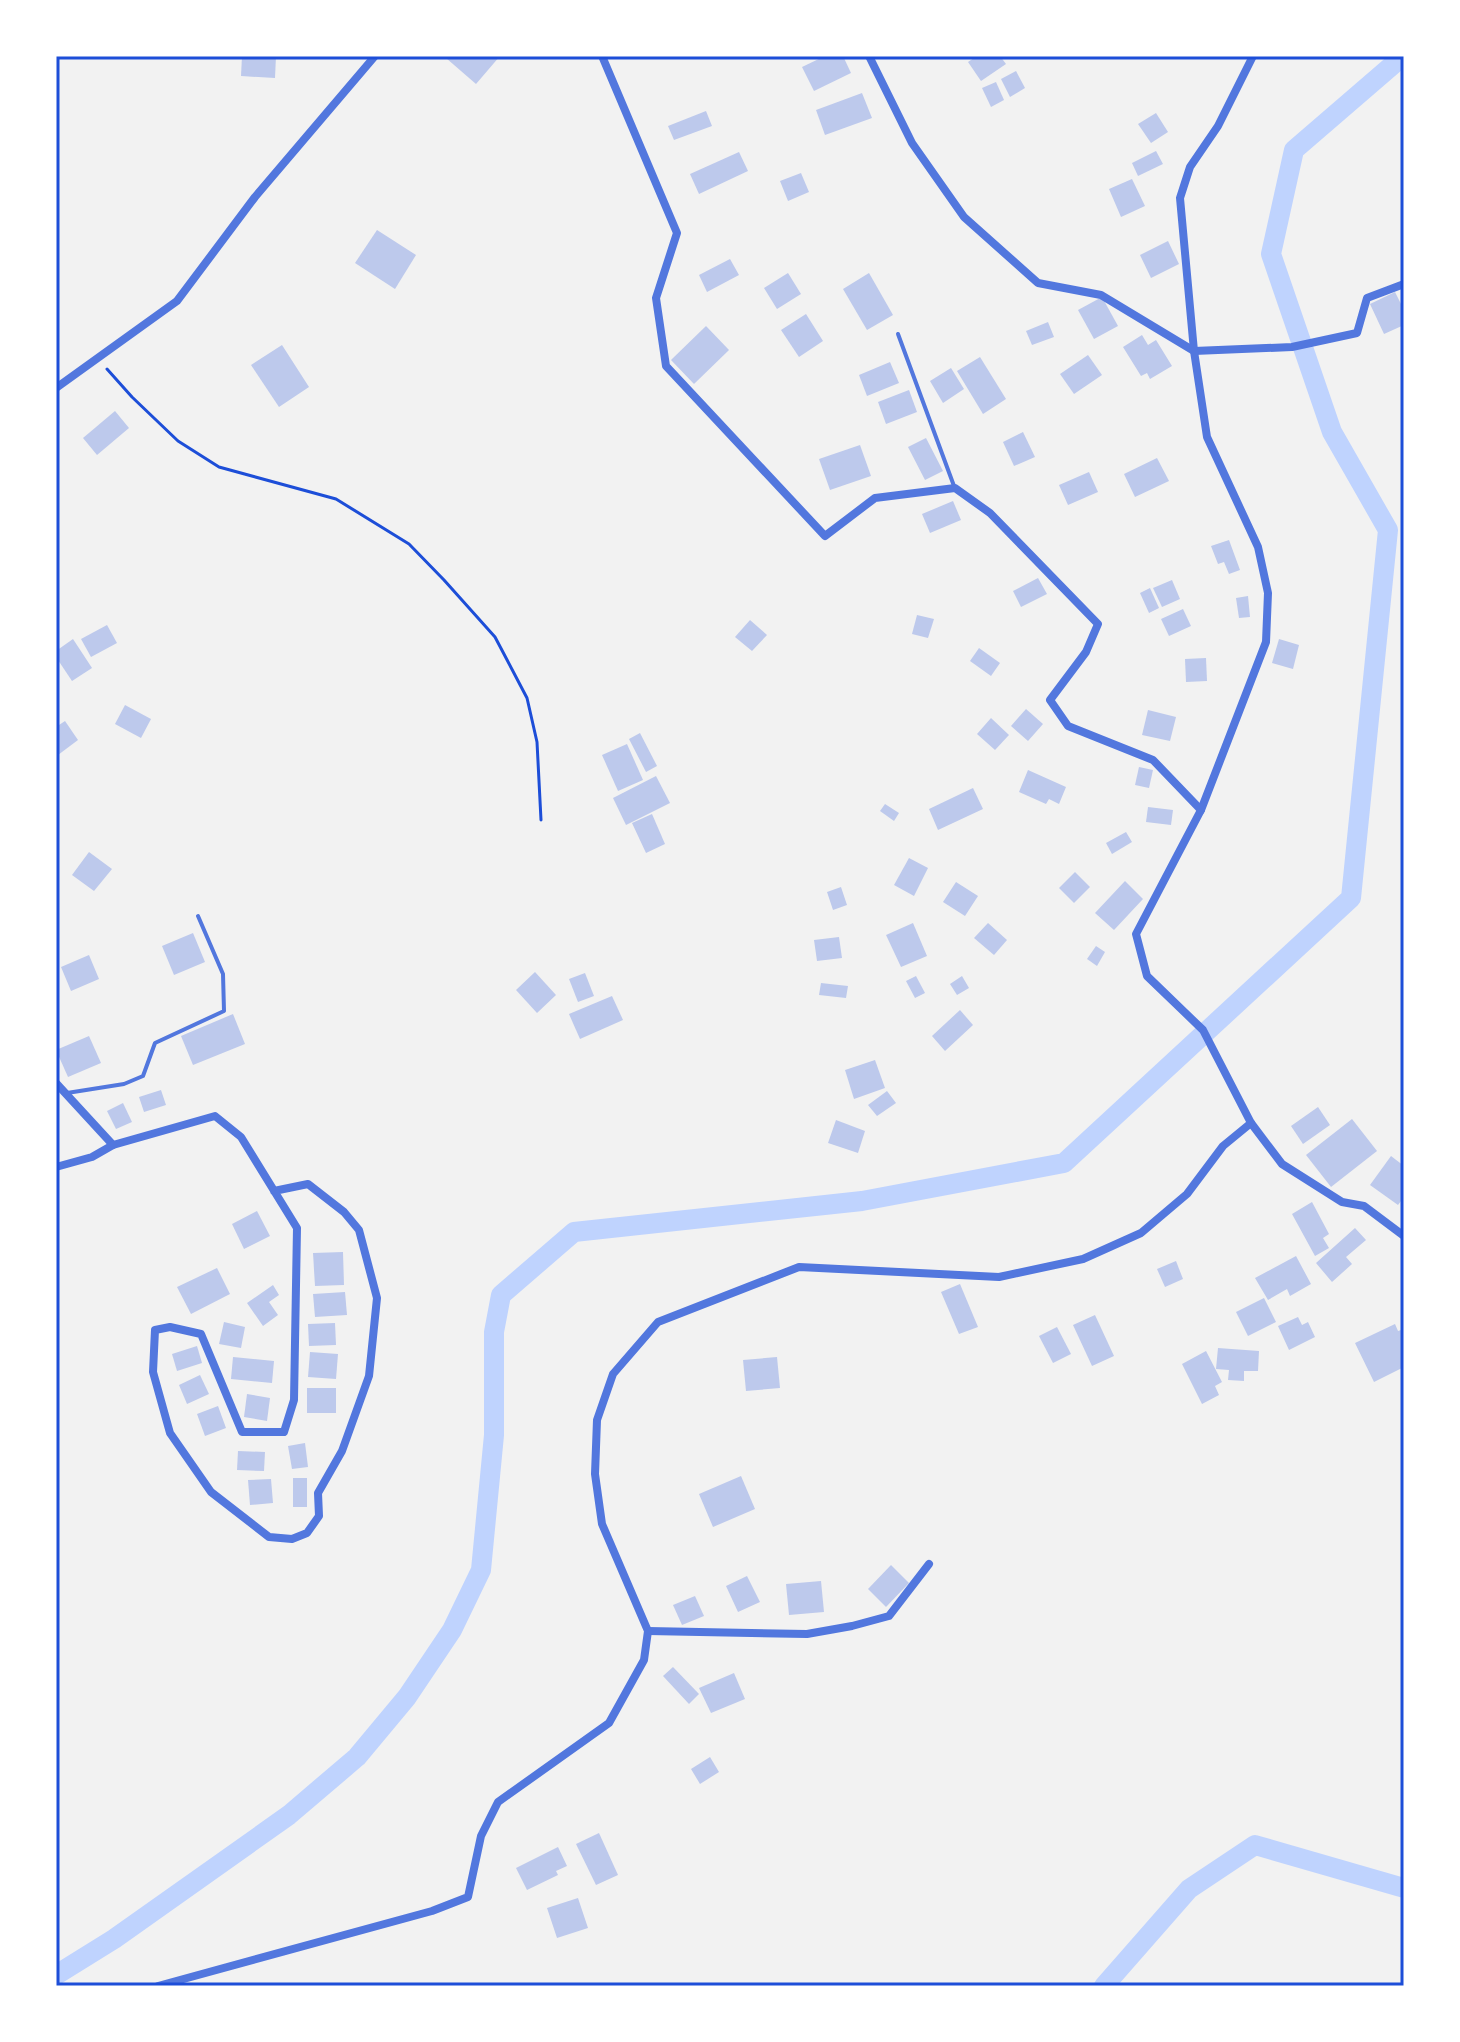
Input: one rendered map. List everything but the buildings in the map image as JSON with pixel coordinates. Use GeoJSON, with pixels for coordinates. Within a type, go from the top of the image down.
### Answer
{"type":"FeatureCollection","features":[{"type":"Feature","properties":{"kind":"street"},"geometry":{"type":"LineString","coordinates":[[56,388],[177,301],[255,197],[375,56]]}},
{"type":"Feature","properties":{"kind":"street"},"geometry":{"type":"LineString","coordinates":[[602,56],[677,233],[656,298],[666,366],[825,536],[875,498],[955,488],[990,513],[1098,624],[1086,652],[1050,700],[1068,726],[1153,760],[1201,810]]}},
{"type":"Feature","properties":{"kind":"street"},"geometry":{"type":"LineString","coordinates":[[869,56],[912,143],[964,217],[1038,283],[1101,295],[1194,351],[1292,347],[1357,333],[1367,298],[1404,284]]}},
{"type":"Feature","properties":{"kind":"street"},"geometry":{"type":"LineString","coordinates":[[1253,56],[1218,126],[1190,167],[1180,198],[1194,351],[1207,437],[1258,547],[1268,593],[1266,642],[1201,810],[1136,934],[1147,976],[1203,1030],[1251,1123],[1282,1164],[1342,1202],[1364,1206],[1404,1236]]}},
{"type":"Feature","properties":{"kind":"street"},"geometry":{"type":"LineString","coordinates":[[56,1083],[113,1145]]}},
{"type":"Feature","properties":{"kind":"street"},"geometry":{"type":"LineString","coordinates":[[56,1167],[92,1157],[113,1145],[215,1116],[241,1137],[274,1191],[297,1228],[294,1400],[284,1432],[242,1432],[201,1334],[170,1327],[155,1330],[153,1372],[170,1433],[211,1492],[269,1537],[292,1539],[307,1533],[319,1516],[318,1493],[342,1451],[369,1376],[377,1298],[359,1230],[344,1212],[308,1184],[274,1191]]}},
{"type":"Feature","properties":{"kind":"street"},"geometry":{"type":"LineString","coordinates":[[158,1986],[432,1911],[468,1897],[481,1836],[498,1802],[609,1723],[644,1660],[648,1631],[602,1524],[595,1474],[597,1420],[613,1374],[658,1322],[799,1267],[999,1277],[1083,1259],[1141,1233],[1187,1194],[1223,1146],[1251,1123]]}},
{"type":"Feature","properties":{"kind":"street"},"geometry":{"type":"LineString","coordinates":[[648,1631],[807,1634],[852,1626],[889,1616],[929,1564]]}},
{"type":"Feature","properties":{"kind":"lane"},"geometry":{"type":"LineString","coordinates":[[898,334],[955,488]]}},
{"type":"Feature","properties":{"kind":"lane"},"geometry":{"type":"LineString","coordinates":[[67,1093],[124,1084],[143,1076],[155,1043],[224,1011],[223,974],[198,916]]}},
{"type":"Feature","properties":{"kind":"path"},"geometry":{"type":"LineString","coordinates":[[96,357],[178,441],[219,467],[336,499],[409,544],[444,580],[495,637],[527,698],[537,742],[541,820]]}},
{"type":"Feature","properties":{"kind":"waterway"},"geometry":{"type":"LineString","coordinates":[[56,1975],[114,1939],[289,1815],[357,1757],[407,1697],[452,1630],[481,1570],[494,1435],[494,1332],[501,1295],[574,1232],[862,1201],[1064,1163],[1351,898],[1388,530],[1332,432],[1271,254],[1294,150],[1403,56]]}},
{"type":"Feature","properties":{"kind":"waterway"},"geometry":{"type":"LineString","coordinates":[[1104,1986],[1189,1889],[1255,1845],[1404,1888]]}}]}
